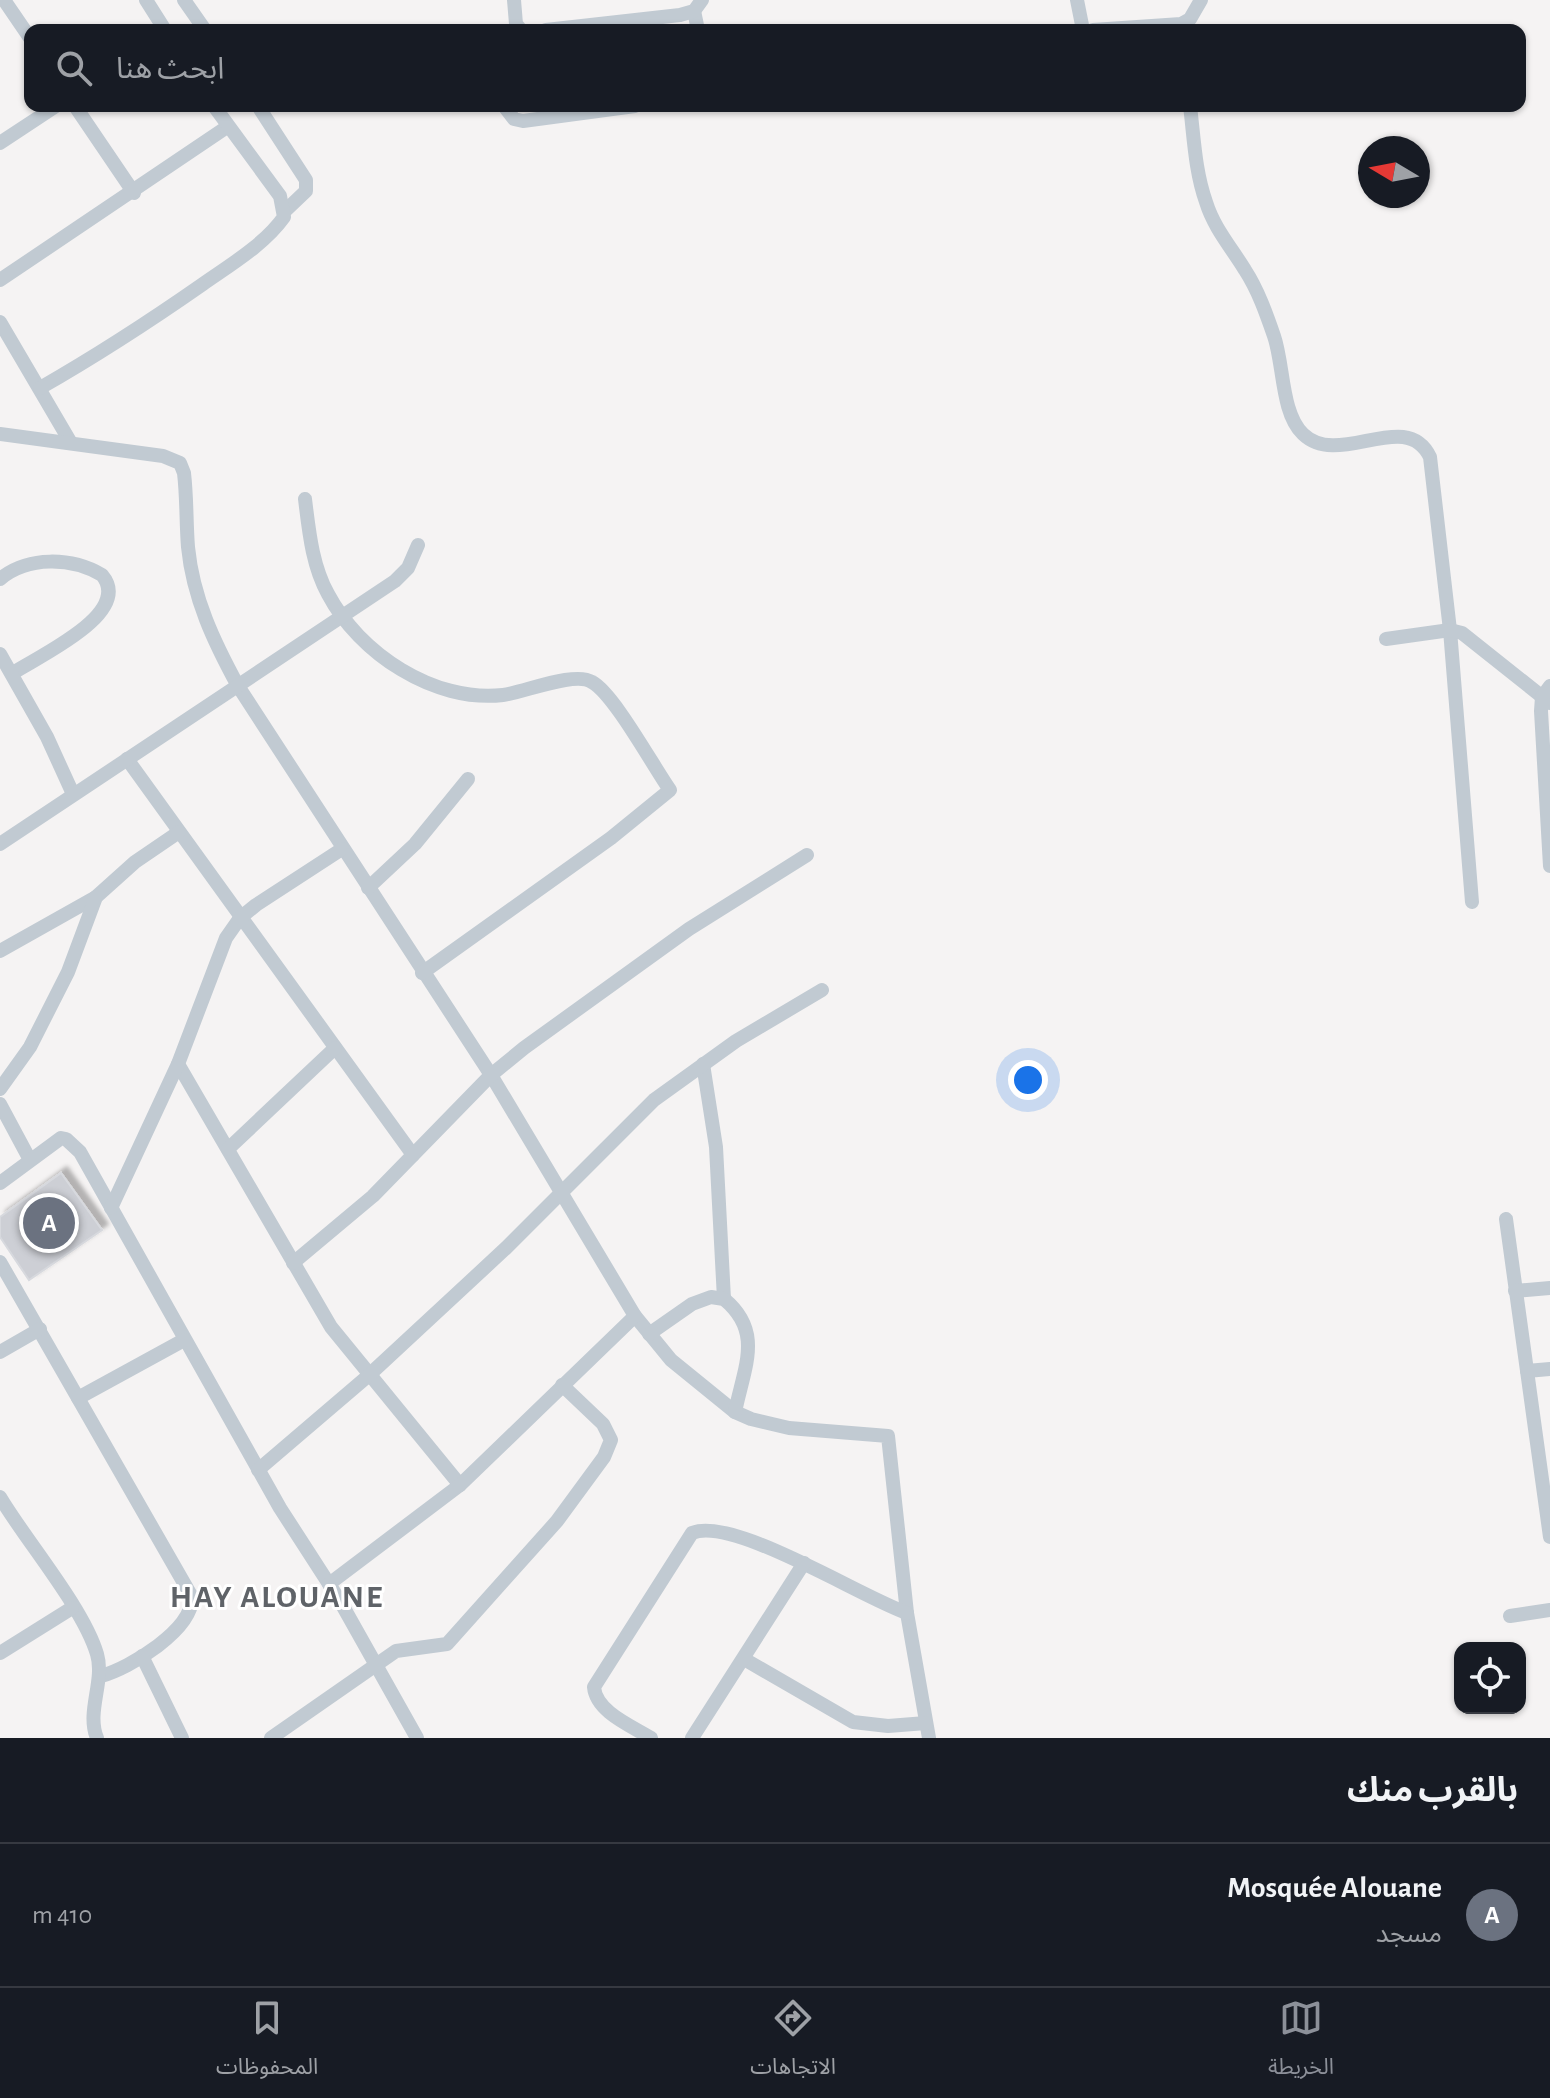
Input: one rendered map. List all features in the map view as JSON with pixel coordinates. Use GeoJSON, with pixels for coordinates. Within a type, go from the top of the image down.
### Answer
{"type":"FeatureCollection","features":[{"type":"Feature","properties":{"kind":"street"},"geometry":{"type":"LineString","coordinates":[[4,0],[24,29]]}},
{"type":"Feature","properties":{"kind":"street"},"geometry":{"type":"LineString","coordinates":[[146,0],[161,24]]}},
{"type":"Feature","properties":{"kind":"street"},"geometry":{"type":"LineString","coordinates":[[184,0],[201,24]]}},
{"type":"Feature","properties":{"kind":"street"},"geometry":{"type":"LineString","coordinates":[[514,0],[515,24]]}},
{"type":"Feature","properties":{"kind":"street"},"geometry":{"type":"LineString","coordinates":[[1077,0],[1082,24]]}},
{"type":"Feature","properties":{"kind":"street"},"geometry":{"type":"LineString","coordinates":[[1184,24],[1201,0]]}},
{"type":"Feature","properties":{"kind":"street"},"geometry":{"type":"LineString","coordinates":[[582,24],[698,5]]}},
{"type":"Feature","properties":{"kind":"street"},"geometry":{"type":"LineString","coordinates":[[0,143],[47,112]]}},
{"type":"Feature","properties":{"kind":"street"},"geometry":{"type":"LineString","coordinates":[[79,112],[134,193]]}},
{"type":"Feature","properties":{"kind":"street"},"geometry":{"type":"LineString","coordinates":[[218,112],[269,180],[285,211]]}},
{"type":"Feature","properties":{"kind":"street"},"geometry":{"type":"LineString","coordinates":[[40,388],[100,353],[218,274],[267,236],[285,211],[306,191],[306,180],[262,112]]}},
{"type":"Feature","properties":{"kind":"street"},"geometry":{"type":"LineString","coordinates":[[509,112],[514,119],[523,121],[590,112]]}},
{"type":"Feature","properties":{"kind":"street"},"geometry":{"type":"LineString","coordinates":[[1191,112],[1197,168],[1205,200],[1221,235],[1257,290],[1275,339],[1292,418],[1302,433],[1311,441],[1330,446],[1407,437],[1427,450],[1434,480],[1450,630],[1472,902]]}},
{"type":"Feature","properties":{"kind":"street"},"geometry":{"type":"LineString","coordinates":[[0,280],[134,193],[227,127]]}},
{"type":"Feature","properties":{"kind":"street"},"geometry":{"type":"LineString","coordinates":[[0,322],[71,443]]}},
{"type":"Feature","properties":{"kind":"street"},"geometry":{"type":"LineString","coordinates":[[0,434],[163,456],[180,463],[186,485],[189,549],[200,606],[238,686],[491,1075],[635,1316],[694,1381],[735,1412],[789,1428],[888,1436],[907,1613],[929,1738]]}},
{"type":"Feature","properties":{"kind":"street"},"geometry":{"type":"LineString","coordinates":[[305,499],[317,566],[327,593],[342,616],[385,660],[404,671],[454,690],[502,695],[577,678],[593,682],[610,700],[670,790],[611,838],[422,973]]}},
{"type":"Feature","properties":{"kind":"street"},"geometry":{"type":"LineString","coordinates":[[0,844],[395,581],[414,559],[418,545]]}},
{"type":"Feature","properties":{"kind":"street"},"geometry":{"type":"LineString","coordinates":[[0,579],[19,565],[68,563],[102,575],[109,588],[110,597],[101,615],[13,673]]}},
{"type":"Feature","properties":{"kind":"street"},"geometry":{"type":"LineString","coordinates":[[1386,639],[1450,630],[1468,636],[1547,695],[1550,866]]}},
{"type":"Feature","properties":{"kind":"street"},"geometry":{"type":"LineString","coordinates":[[0,654],[13,673],[73,794]]}},
{"type":"Feature","properties":{"kind":"street"},"geometry":{"type":"LineString","coordinates":[[127,759],[413,1155]]}},
{"type":"Feature","properties":{"kind":"street"},"geometry":{"type":"LineString","coordinates":[[368,888],[415,844],[468,779]]}},
{"type":"Feature","properties":{"kind":"street"},"geometry":{"type":"LineString","coordinates":[[0,951],[96,897],[135,862],[179,832]]}},
{"type":"Feature","properties":{"kind":"street"},"geometry":{"type":"LineString","coordinates":[[111,1208],[178,1064],[226,938],[240,918],[342,849]]}},
{"type":"Feature","properties":{"kind":"street"},"geometry":{"type":"LineString","coordinates":[[293,1263],[373,1196],[491,1075],[701,920],[807,855]]}},
{"type":"Feature","properties":{"kind":"street"},"geometry":{"type":"LineString","coordinates":[[0,1089],[30,1047],[62,984],[96,897]]}},
{"type":"Feature","properties":{"kind":"street"},"geometry":{"type":"LineString","coordinates":[[258,1470],[368,1376],[654,1100],[779,1014],[822,990]]}},
{"type":"Feature","properties":{"kind":"street"},"geometry":{"type":"LineString","coordinates":[[228,1149],[335,1048]]}},
{"type":"Feature","properties":{"kind":"street"},"geometry":{"type":"LineString","coordinates":[[178,1064],[331,1327],[460,1485]]}},
{"type":"Feature","properties":{"kind":"street"},"geometry":{"type":"LineString","coordinates":[[703,1064],[716,1147],[724,1299]]}},
{"type":"Feature","properties":{"kind":"street"},"geometry":{"type":"LineString","coordinates":[[0,1104],[30,1160]]}},
{"type":"Feature","properties":{"kind":"street"},"geometry":{"type":"LineString","coordinates":[[0,1183],[61,1138],[80,1152],[258,1470],[329,1584],[417,1738]]}},
{"type":"Feature","properties":{"kind":"street"},"geometry":{"type":"LineString","coordinates":[[1506,1219],[1550,1537]]}},
{"type":"Feature","properties":{"kind":"street"},"geometry":{"type":"LineString","coordinates":[[0,1262],[192,1597],[189,1613],[180,1625],[142,1656],[101,1676]]}},
{"type":"Feature","properties":{"kind":"street"},"geometry":{"type":"LineString","coordinates":[[1515,1291],[1550,1288]]}},
{"type":"Feature","properties":{"kind":"street"},"geometry":{"type":"LineString","coordinates":[[649,1334],[692,1304],[711,1297],[724,1299],[744,1320],[750,1338],[735,1412]]}},
{"type":"Feature","properties":{"kind":"street"},"geometry":{"type":"LineString","coordinates":[[329,1584],[460,1485],[635,1316]]}},
{"type":"Feature","properties":{"kind":"street"},"geometry":{"type":"LineString","coordinates":[[0,1352],[40,1329]]}},
{"type":"Feature","properties":{"kind":"street"},"geometry":{"type":"LineString","coordinates":[[78,1398],[184,1340]]}},
{"type":"Feature","properties":{"kind":"street"},"geometry":{"type":"LineString","coordinates":[[1527,1371],[1550,1369]]}},
{"type":"Feature","properties":{"kind":"street"},"geometry":{"type":"LineString","coordinates":[[271,1738],[396,1651],[436,1648],[453,1638],[557,1521],[604,1457],[611,1440],[610,1433],[562,1385]]}},
{"type":"Feature","properties":{"kind":"street"},"geometry":{"type":"LineString","coordinates":[[0,1497],[4,1518],[72,1608],[91,1639],[101,1676],[94,1737]]}},
{"type":"Feature","properties":{"kind":"street"},"geometry":{"type":"LineString","coordinates":[[651,1738],[605,1709],[595,1696],[594,1687],[692,1533],[718,1531],[804,1563],[863,1597],[907,1613]]}},
{"type":"Feature","properties":{"kind":"street"},"geometry":{"type":"LineString","coordinates":[[692,1738],[804,1563]]}},
{"type":"Feature","properties":{"kind":"street"},"geometry":{"type":"LineString","coordinates":[[0,1653],[72,1608]]}},
{"type":"Feature","properties":{"kind":"street"},"geometry":{"type":"LineString","coordinates":[[1510,1616],[1550,1610]]}},
{"type":"Feature","properties":{"kind":"street"},"geometry":{"type":"LineString","coordinates":[[142,1656],[182,1738]]}},
{"type":"Feature","properties":{"kind":"street"},"geometry":{"type":"LineString","coordinates":[[744,1659],[853,1722],[888,1726],[926,1723]]}},
{"type":"Feature","properties":{"kind":"building"},"geometry":{"type":"Polygon","coordinates":[[[61,1173],[102,1230],[29,1280],[0,1237],[0,1217],[61,1173]]]}},
{"type":"Feature","properties":{"kind":"place","name":"Mosquée Alouane"},"geometry":{"type":"Point","coordinates":[49,1223]}},
{"type":"Feature","properties":{"kind":"district","name":"HAY ALOUANE"},"geometry":{"type":"Point","coordinates":[277,1597]}}]}
